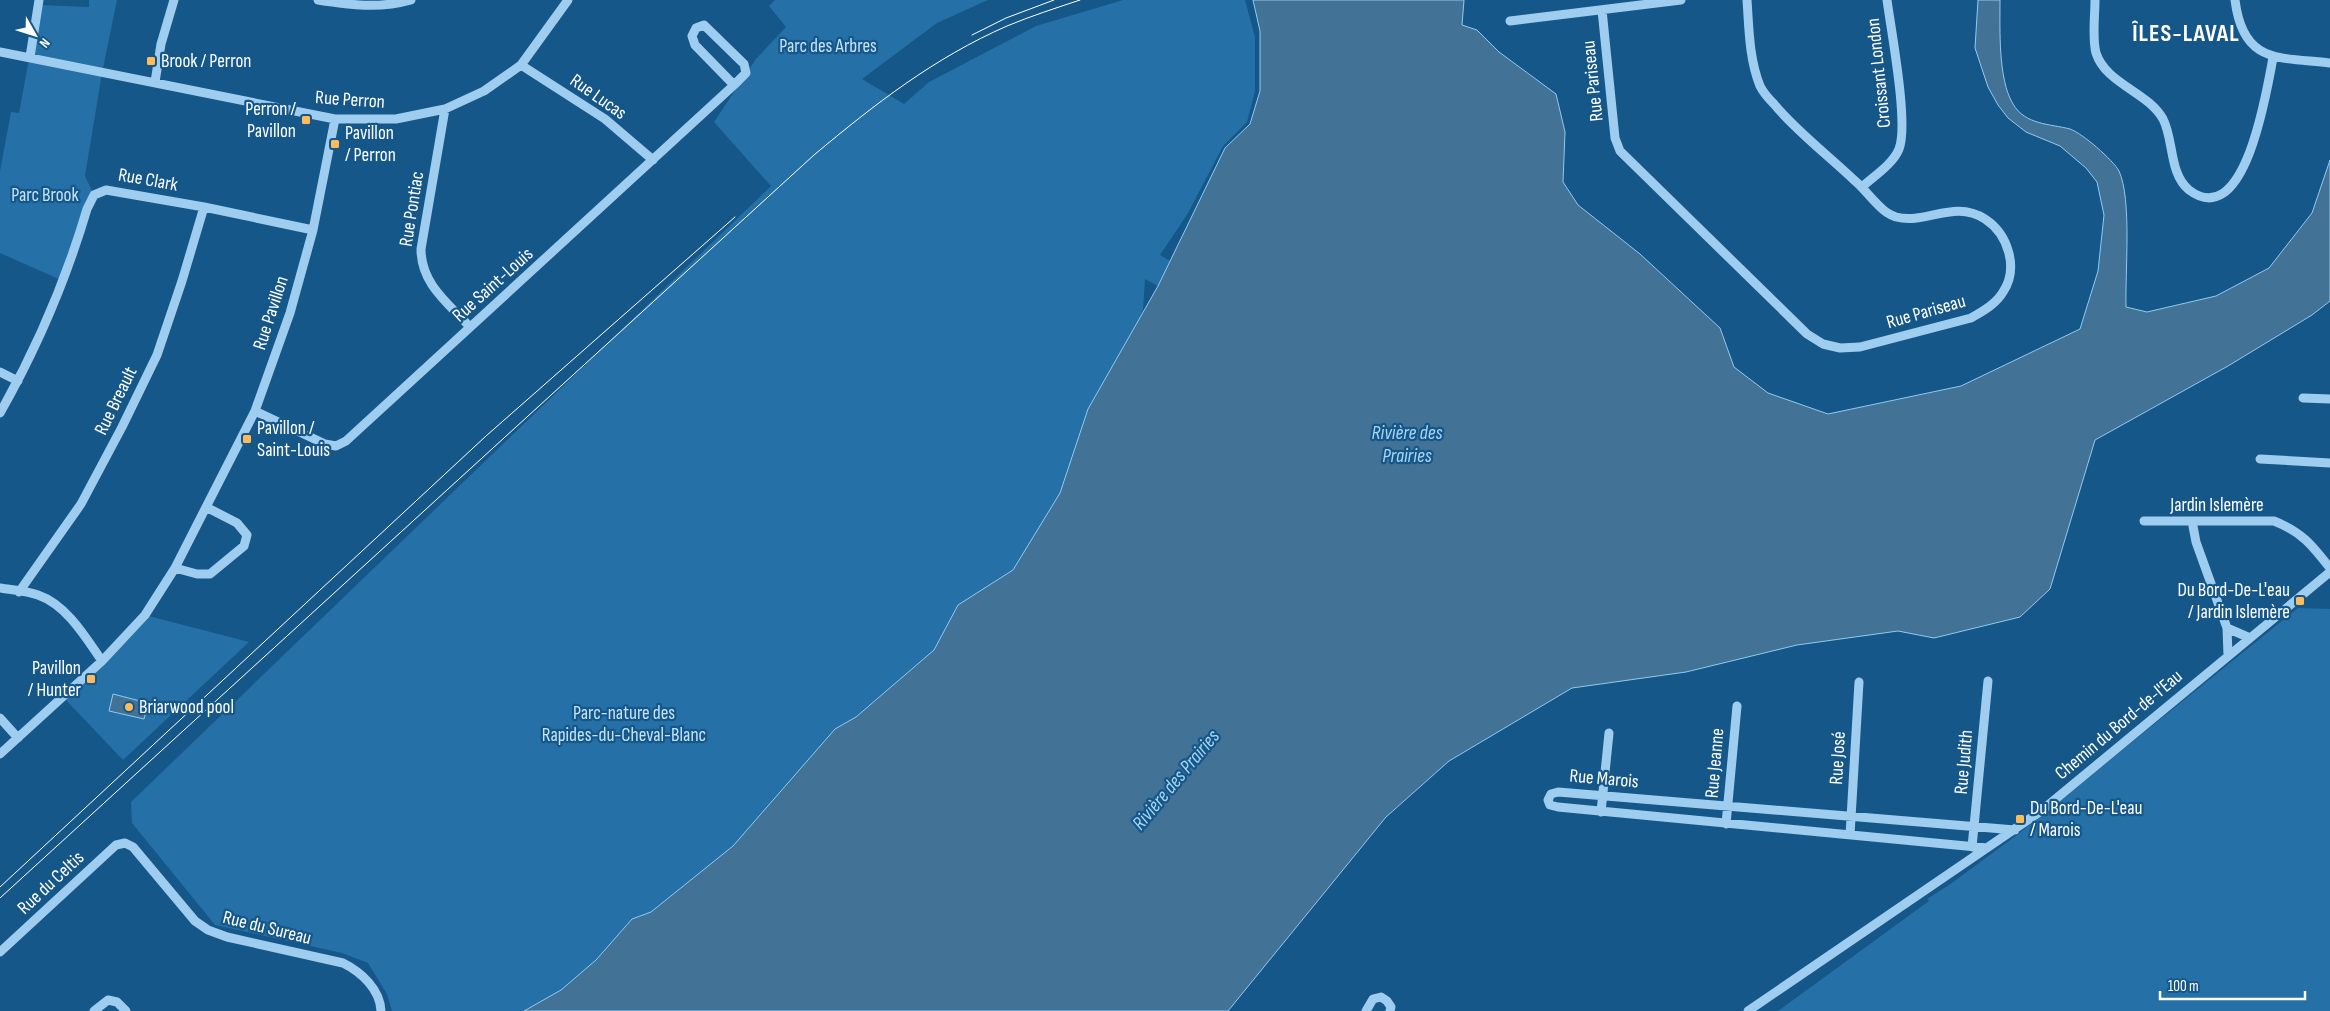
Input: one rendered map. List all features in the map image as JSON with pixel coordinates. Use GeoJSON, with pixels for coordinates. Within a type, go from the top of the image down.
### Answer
{"type":"FeatureCollection","features":[{"type":"Feature","properties":{"kind":"street"},"geometry":{"type":"LineString","coordinates":[[30,57],[39,0]]}},
{"type":"Feature","properties":{"kind":"street"},"geometry":{"type":"LineString","coordinates":[[155,82],[161,44],[174,0]]}},
{"type":"Feature","properties":{"kind":"street"},"geometry":{"type":"LineString","coordinates":[[318,0],[363,7],[398,4],[411,0]]}},
{"type":"Feature","properties":{"kind":"street","name":"Rue Perron"},"geometry":{"type":"LineString","coordinates":[[0,52],[335,119],[396,119],[445,110],[484,91],[521,65],[568,0]]}},
{"type":"Feature","properties":{"kind":"street"},"geometry":{"type":"LineString","coordinates":[[1510,21],[1681,0]]}},
{"type":"Feature","properties":{"kind":"street","name":"Rue Pariseau"},"geometry":{"type":"LineString","coordinates":[[1602,10],[1615,138],[1620,151],[1807,334],[1823,344],[1840,348],[1860,347],[1971,318],[1986,310],[2004,292],[2009,280],[2011,265],[2007,244],[1998,230],[1984,219],[1970,213],[1954,210],[1907,219],[1895,217],[1885,211],[1862,187],[1774,106],[1761,88],[1754,67],[1746,0]]}},
{"type":"Feature","properties":{"kind":"street","name":"Croissant London"},"geometry":{"type":"LineString","coordinates":[[1862,187],[1891,160],[1899,150],[1902,138],[1902,117],[1887,0]]}},
{"type":"Feature","properties":{"kind":"street"},"geometry":{"type":"LineString","coordinates":[[2095,0],[2096,52],[2101,64],[2153,106],[2162,118],[2168,132],[2176,169],[2189,190],[2198,194],[2207,196],[2217,195],[2226,191],[2242,170],[2261,120],[2273,58]]}},
{"type":"Feature","properties":{"kind":"street"},"geometry":{"type":"LineString","coordinates":[[2236,0],[2241,29],[2260,51],[2273,58],[2326,62]]}},
{"type":"Feature","properties":{"kind":"street","name":"Rue Saint-Louis"},"geometry":{"type":"LineString","coordinates":[[255,411],[326,444],[336,446],[346,441],[653,160],[734,85],[746,73],[744,64],[704,25],[696,28],[692,36],[695,45],[734,85]]}},
{"type":"Feature","properties":{"kind":"street","name":"Rue Lucas"},"geometry":{"type":"LineString","coordinates":[[521,65],[605,120],[653,160]]}},
{"type":"Feature","properties":{"kind":"street","name":"Rue Pontiac"},"geometry":{"type":"LineString","coordinates":[[445,110],[421,249],[421,263],[427,279],[470,328]]}},
{"type":"Feature","properties":{"kind":"street","name":"Rue Pavillon"},"geometry":{"type":"LineString","coordinates":[[0,754],[102,661],[145,615],[175,568],[255,411],[290,313],[313,230],[335,119]]}},
{"type":"Feature","properties":{"kind":"street","name":"Rue Clark"},"geometry":{"type":"LineString","coordinates":[[0,413],[18,381],[51,311],[87,209],[94,195],[106,190],[204,206],[313,230]]}},
{"type":"Feature","properties":{"kind":"street","name":"Rue Breault"},"geometry":{"type":"LineString","coordinates":[[19,592],[81,504],[122,427],[157,355],[182,281],[204,206]]}},
{"type":"Feature","properties":{"kind":"street"},"geometry":{"type":"LineString","coordinates":[[0,372],[18,381]]}},
{"type":"Feature","properties":{"kind":"street"},"geometry":{"type":"LineString","coordinates":[[2303,398],[2330,399]]}},
{"type":"Feature","properties":{"kind":"street"},"geometry":{"type":"LineString","coordinates":[[2260,459],[2330,463]]}},
{"type":"Feature","properties":{"kind":"street"},"geometry":{"type":"LineString","coordinates":[[175,568],[197,574],[210,574],[244,546],[247,535],[238,523],[206,506]]}},
{"type":"Feature","properties":{"kind":"street"},"geometry":{"type":"LineString","coordinates":[[2192,521],[2196,542],[2227,628],[2228,655]]}},
{"type":"Feature","properties":{"kind":"street","name":"Jardin Islemère"},"geometry":{"type":"LineString","coordinates":[[2144,522],[2274,521],[2292,528],[2310,542],[2330,568]]}},
{"type":"Feature","properties":{"kind":"street","name":"Chemin du Bord-de-l'Eau"},"geometry":{"type":"LineString","coordinates":[[1748,1011],[2041,811],[2330,572]]}},
{"type":"Feature","properties":{"kind":"street"},"geometry":{"type":"LineString","coordinates":[[0,588],[39,595],[56,606],[75,624],[102,661]]}},
{"type":"Feature","properties":{"kind":"street"},"geometry":{"type":"LineString","coordinates":[[2227,628],[2250,638]]}},
{"type":"Feature","properties":{"kind":"street","name":"Rue Judith"},"geometry":{"type":"LineString","coordinates":[[1972,847],[1988,681]]}},
{"type":"Feature","properties":{"kind":"street","name":"Rue José"},"geometry":{"type":"LineString","coordinates":[[1850,835],[1859,682]]}},
{"type":"Feature","properties":{"kind":"street","name":"Rue Jeanne"},"geometry":{"type":"LineString","coordinates":[[1726,824],[1737,706]]}},
{"type":"Feature","properties":{"kind":"street"},"geometry":{"type":"LineString","coordinates":[[0,718],[18,738]]}},
{"type":"Feature","properties":{"kind":"street"},"geometry":{"type":"LineString","coordinates":[[1600,812],[1609,733]]}},
{"type":"Feature","properties":{"kind":"street","name":"Rue Marois"},"geometry":{"type":"LineString","coordinates":[[1987,848],[1558,808],[1550,804],[1548,800],[1551,794],[1558,792],[2015,830]]}},
{"type":"Feature","properties":{"kind":"street","name":"Rue du Celtis"},"geometry":{"type":"LineString","coordinates":[[0,952],[116,845],[126,843]]}},
{"type":"Feature","properties":{"kind":"street","name":"Rue du Sureau"},"geometry":{"type":"LineString","coordinates":[[126,843],[133,847],[195,921],[208,930],[227,937],[343,963],[359,971],[369,981],[381,1011]]}},
{"type":"Feature","properties":{"kind":"street"},"geometry":{"type":"LineString","coordinates":[[1366,1011],[1373,999],[1380,997],[1387,1001],[1391,1007],[1390,1011]]}},
{"type":"Feature","properties":{"kind":"street"},"geometry":{"type":"LineString","coordinates":[[94,1011],[108,1000],[117,1002],[126,1011]]}},
{"type":"Feature","properties":{"kind":"green space","name":"Parc Brook"},"geometry":{"type":"Polygon","coordinates":[[[89,0],[117,0],[102,73],[85,176],[94,195],[63,281],[0,253],[0,171],[11,112],[19,113],[39,5],[89,7],[89,0]]]}},
{"type":"Feature","properties":{"kind":"green space","name":"Parc-nature des Rapides-du-Cheval-Blanc"},"geometry":{"type":"Polygon","coordinates":[[[775,0],[988,0],[937,23],[862,79],[904,104],[929,82],[1036,26],[1123,0],[1245,0],[1255,37],[1255,91],[1247,122],[1223,146],[1188,213],[1160,255],[1170,261],[1158,286],[1145,279],[1143,310],[1111,391],[1141,573],[750,1011],[392,1011],[387,994],[368,963],[342,953],[215,925],[132,823],[131,802],[771,186],[714,122],[756,59],[786,27],[769,6],[775,0]]]}},
{"type":"Feature","properties":{"kind":"green space"},"geometry":{"type":"Polygon","coordinates":[[[2298,608],[2330,609],[2330,1011],[1778,1011],[1929,901],[1927,899],[2017,835],[2298,608]]]}},
{"type":"Feature","properties":{"kind":"green space"},"geometry":{"type":"Polygon","coordinates":[[[145,615],[249,642],[123,760],[63,697],[145,615]]]}},
{"type":"Feature","properties":{"kind":"water","name":"Rivière des Prairies"},"geometry":{"type":"Polygon","coordinates":[[[1253,0],[1464,0],[1462,25],[1477,30],[1499,52],[1556,94],[1565,132],[1563,182],[1578,205],[1640,254],[1720,328],[1734,367],[1768,393],[1828,414],[1961,386],[2080,329],[2098,271],[2104,215],[2097,182],[2086,168],[2060,146],[2026,132],[2008,118],[1998,105],[1988,87],[1975,48],[1978,0],[2000,0],[2002,68],[2008,94],[2018,111],[2031,120],[2070,129],[2089,141],[2119,171],[2123,183],[2127,217],[2126,307],[2147,312],[2216,296],[2269,268],[2312,213],[2330,160],[2330,301],[2312,315],[2228,366],[2095,440],[2050,589],[2020,617],[1934,638],[1898,631],[1797,645],[1686,672],[1572,688],[1449,761],[1386,817],[1228,1011],[524,1011],[561,990],[596,960],[632,919],[651,912],[733,846],[835,729],[856,717],[934,650],[958,605],[1013,570],[1060,493],[1088,409],[1158,286],[1225,148],[1250,124],[1260,91],[1260,31],[1253,0]]]}},
{"type":"Feature","properties":{"kind":"water","name":"Briarwood pool"},"geometry":{"type":"Polygon","coordinates":[[[113,694],[148,703],[144,719],[109,711],[113,694]]]}},
{"type":"Feature","properties":{"kind":"tram line"},"geometry":{"type":"LineString","coordinates":[[972,35],[1006,18],[1054,0]]}},
{"type":"Feature","properties":{"kind":"tram line"},"geometry":{"type":"LineString","coordinates":[[0,898],[814,155],[906,83],[955,52],[1007,26],[1080,0]]}},
{"type":"Feature","properties":{"kind":"tram line"},"geometry":{"type":"LineString","coordinates":[[0,887],[486,436],[735,217]]}},
{"type":"Feature","properties":{"kind":"place","name":"Brook / Perron"},"geometry":{"type":"Point","coordinates":[151,61]}},
{"type":"Feature","properties":{"kind":"place","name":"Perron / Pavillon"},"geometry":{"type":"Point","coordinates":[306,120]}},
{"type":"Feature","properties":{"kind":"place","name":"Pavillon / Perron"},"geometry":{"type":"Point","coordinates":[335,144]}},
{"type":"Feature","properties":{"kind":"place","name":"Pavillon / Saint-Louis"},"geometry":{"type":"Point","coordinates":[247,439]}},
{"type":"Feature","properties":{"kind":"place","name":"Du Bord-De-L'eau / Jardin Islemère"},"geometry":{"type":"Point","coordinates":[2300,601]}},
{"type":"Feature","properties":{"kind":"place","name":"Pavillon / Hunter"},"geometry":{"type":"Point","coordinates":[91,679]}},
{"type":"Feature","properties":{"kind":"place","name":"Briarwood pool"},"geometry":{"type":"Point","coordinates":[129,707]}},
{"type":"Feature","properties":{"kind":"place","name":"Du Bord-De-L'eau / Marois"},"geometry":{"type":"Point","coordinates":[2020,819]}},
{"type":"Feature","properties":{"kind":"district","name":"ÎLES-LAVAL"},"geometry":{"type":"Point","coordinates":[2186,33]}},
{"type":"Feature","properties":{"kind":"park label","name":"Parc des Arbres"},"geometry":{"type":"Point","coordinates":[828,46]}}]}
